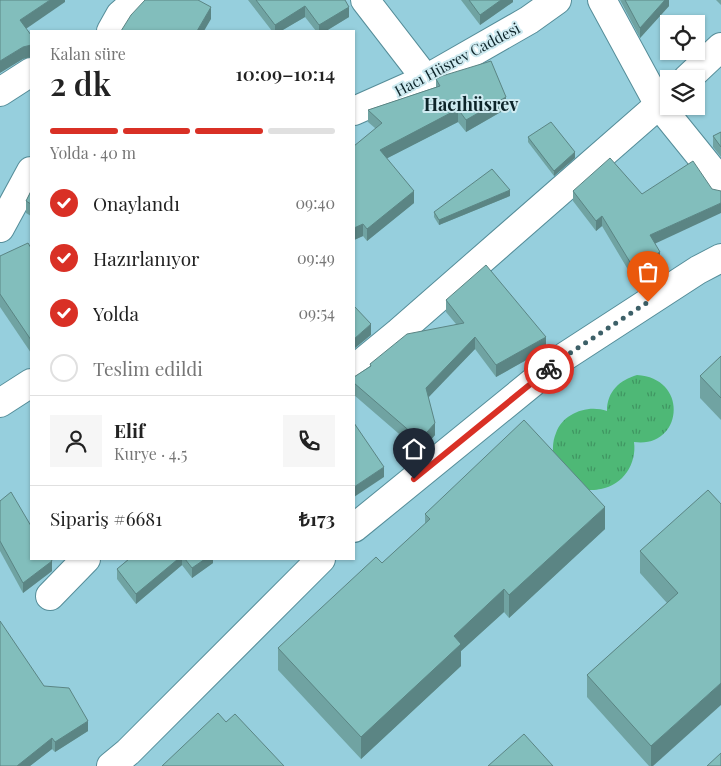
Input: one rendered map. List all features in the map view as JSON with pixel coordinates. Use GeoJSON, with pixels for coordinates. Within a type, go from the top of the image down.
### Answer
{"type":"FeatureCollection","features":[{"type":"Feature","properties":{"kind":"street"},"geometry":{"type":"LineString","coordinates":[[365,0],[426,79]]}},
{"type":"Feature","properties":{"kind":"street","name":"Hacı Hüsrev Caddesi"},"geometry":{"type":"LineString","coordinates":[[355,111],[426,79],[530,20],[557,0]]}},
{"type":"Feature","properties":{"kind":"street"},"geometry":{"type":"LineString","coordinates":[[602,0],[660,94]]}},
{"type":"Feature","properties":{"kind":"street"},"geometry":{"type":"LineString","coordinates":[[96,30],[123,15]]}},
{"type":"Feature","properties":{"kind":"street"},"geometry":{"type":"LineString","coordinates":[[697,70],[721,47]]}},
{"type":"Feature","properties":{"kind":"street"},"geometry":{"type":"LineString","coordinates":[[0,92],[30,73]]}},
{"type":"Feature","properties":{"kind":"street"},"geometry":{"type":"LineString","coordinates":[[355,368],[399,332],[660,104]]}},
{"type":"Feature","properties":{"kind":"street"},"geometry":{"type":"LineString","coordinates":[[674,115],[721,186]]}},
{"type":"Feature","properties":{"kind":"street"},"geometry":{"type":"LineString","coordinates":[[0,228],[30,173]]}},
{"type":"Feature","properties":{"kind":"street"},"geometry":{"type":"LineString","coordinates":[[355,527],[564,357],[698,270],[721,258]]}},
{"type":"Feature","properties":{"kind":"street"},"geometry":{"type":"LineString","coordinates":[[0,402],[30,384]]}},
{"type":"Feature","properties":{"kind":"street"},"geometry":{"type":"LineString","coordinates":[[50,596],[85,560]]}},
{"type":"Feature","properties":{"kind":"street"},"geometry":{"type":"LineString","coordinates":[[111,766],[128,752],[320,560]]}},
{"type":"Feature","properties":{"kind":"green space"},"geometry":{"type":"Polygon","coordinates":[[[637,375],[654,379],[666,388],[672,399],[674,412],[670,425],[663,435],[650,441],[634,442],[631,465],[616,483],[599,489],[589,490],[582,488],[553,460],[553,443],[559,426],[570,415],[577,412],[592,409],[607,411],[609,398],[616,387],[625,380],[637,375]]]}},
{"type":"Feature","properties":{"kind":"building"},"geometry":{"type":"Polygon","coordinates":[[[0,0],[50,0],[20,20],[30,34],[30,45],[23,47],[0,61],[0,0]]]}},
{"type":"Feature","properties":{"kind":"building"},"geometry":{"type":"Polygon","coordinates":[[[145,0],[198,0],[211,7],[198,30],[122,30],[131,15],[145,0]]]}},
{"type":"Feature","properties":{"kind":"building"},"geometry":{"type":"Polygon","coordinates":[[[256,0],[345,0],[349,7],[319,25],[305,6],[275,25],[256,0]]]}},
{"type":"Feature","properties":{"kind":"building"},"geometry":{"type":"Polygon","coordinates":[[[469,0],[501,0],[480,15],[469,0]]]}},
{"type":"Feature","properties":{"kind":"building"},"geometry":{"type":"Polygon","coordinates":[[[625,0],[665,0],[640,28],[625,0]]]}},
{"type":"Feature","properties":{"kind":"building"},"geometry":{"type":"Polygon","coordinates":[[[491,61],[506,97],[466,120],[458,109],[380,150],[414,191],[367,229],[363,224],[355,228],[355,145],[382,123],[368,110],[440,86],[436,79],[491,61]]]}},
{"type":"Feature","properties":{"kind":"building"},"geometry":{"type":"Polygon","coordinates":[[[551,122],[575,152],[554,171],[528,137],[551,122]]]}},
{"type":"Feature","properties":{"kind":"building"},"geometry":{"type":"Polygon","coordinates":[[[721,132],[721,147],[713,136],[721,132]]]}},
{"type":"Feature","properties":{"kind":"building"},"geometry":{"type":"Polygon","coordinates":[[[610,158],[642,194],[693,161],[712,189],[721,191],[721,203],[650,235],[660,252],[633,267],[602,216],[596,221],[573,191],[610,158]]]}},
{"type":"Feature","properties":{"kind":"building"},"geometry":{"type":"Polygon","coordinates":[[[492,169],[510,190],[439,220],[434,212],[492,169]]]}},
{"type":"Feature","properties":{"kind":"building"},"geometry":{"type":"Polygon","coordinates":[[[30,193],[30,203],[26,201],[30,193]]]}},
{"type":"Feature","properties":{"kind":"building"},"geometry":{"type":"Polygon","coordinates":[[[28,243],[30,246],[30,339],[0,294],[0,256],[28,243]]]}},
{"type":"Feature","properties":{"kind":"building"},"geometry":{"type":"Polygon","coordinates":[[[486,265],[546,337],[496,365],[475,337],[426,388],[435,423],[420,440],[355,384],[355,376],[371,366],[370,364],[407,334],[464,323],[446,300],[486,265]]]}},
{"type":"Feature","properties":{"kind":"building"},"geometry":{"type":"Polygon","coordinates":[[[355,307],[371,324],[355,338],[355,307]]]}},
{"type":"Feature","properties":{"kind":"building"},"geometry":{"type":"Polygon","coordinates":[[[721,356],[721,398],[700,376],[721,356]]]}},
{"type":"Feature","properties":{"kind":"building"},"geometry":{"type":"Polygon","coordinates":[[[524,420],[605,507],[509,595],[504,589],[454,636],[461,644],[361,737],[278,648],[376,557],[382,563],[430,519],[425,514],[524,420]]]}},
{"type":"Feature","properties":{"kind":"building"},"geometry":{"type":"Polygon","coordinates":[[[355,424],[384,467],[355,486],[355,424]]]}},
{"type":"Feature","properties":{"kind":"building"},"geometry":{"type":"Polygon","coordinates":[[[708,490],[721,504],[721,683],[651,746],[587,675],[678,593],[640,551],[708,490]]]}},
{"type":"Feature","properties":{"kind":"building"},"geometry":{"type":"Polygon","coordinates":[[[11,492],[30,524],[30,560],[52,561],[23,583],[0,541],[0,501],[11,492]]]}},
{"type":"Feature","properties":{"kind":"building"},"geometry":{"type":"Polygon","coordinates":[[[128,560],[177,560],[136,594],[117,569],[128,560]]]}},
{"type":"Feature","properties":{"kind":"building"},"geometry":{"type":"Polygon","coordinates":[[[186,560],[204,560],[192,568],[186,560]]]}},
{"type":"Feature","properties":{"kind":"building"},"geometry":{"type":"Polygon","coordinates":[[[0,621],[44,686],[69,688],[88,721],[55,742],[52,738],[17,766],[0,766],[0,621]]]}},
{"type":"Feature","properties":{"kind":"building"},"geometry":{"type":"Polygon","coordinates":[[[218,713],[226,722],[235,714],[284,766],[162,766],[218,713]]]}},
{"type":"Feature","properties":{"kind":"building"},"geometry":{"type":"Polygon","coordinates":[[[524,734],[553,766],[488,766],[524,734]]]}},
{"type":"Feature","properties":{"kind":"building"},"geometry":{"type":"Polygon","coordinates":[[[721,753],[721,766],[707,766],[721,753]]]}},
{"type":"Feature","properties":{"kind":"way so far"},"geometry":{"type":"LineString","coordinates":[[549,369],[564,357],[648,302]]}},
{"type":"Feature","properties":{"kind":"district","name":"Hacıhüsrev"},"geometry":{"type":"Point","coordinates":[471,104]}},
{"type":"Feature","properties":{"kind":"route"},"geometry":{"type":"LineString","coordinates":[[414,479],[549,369]]}}]}
